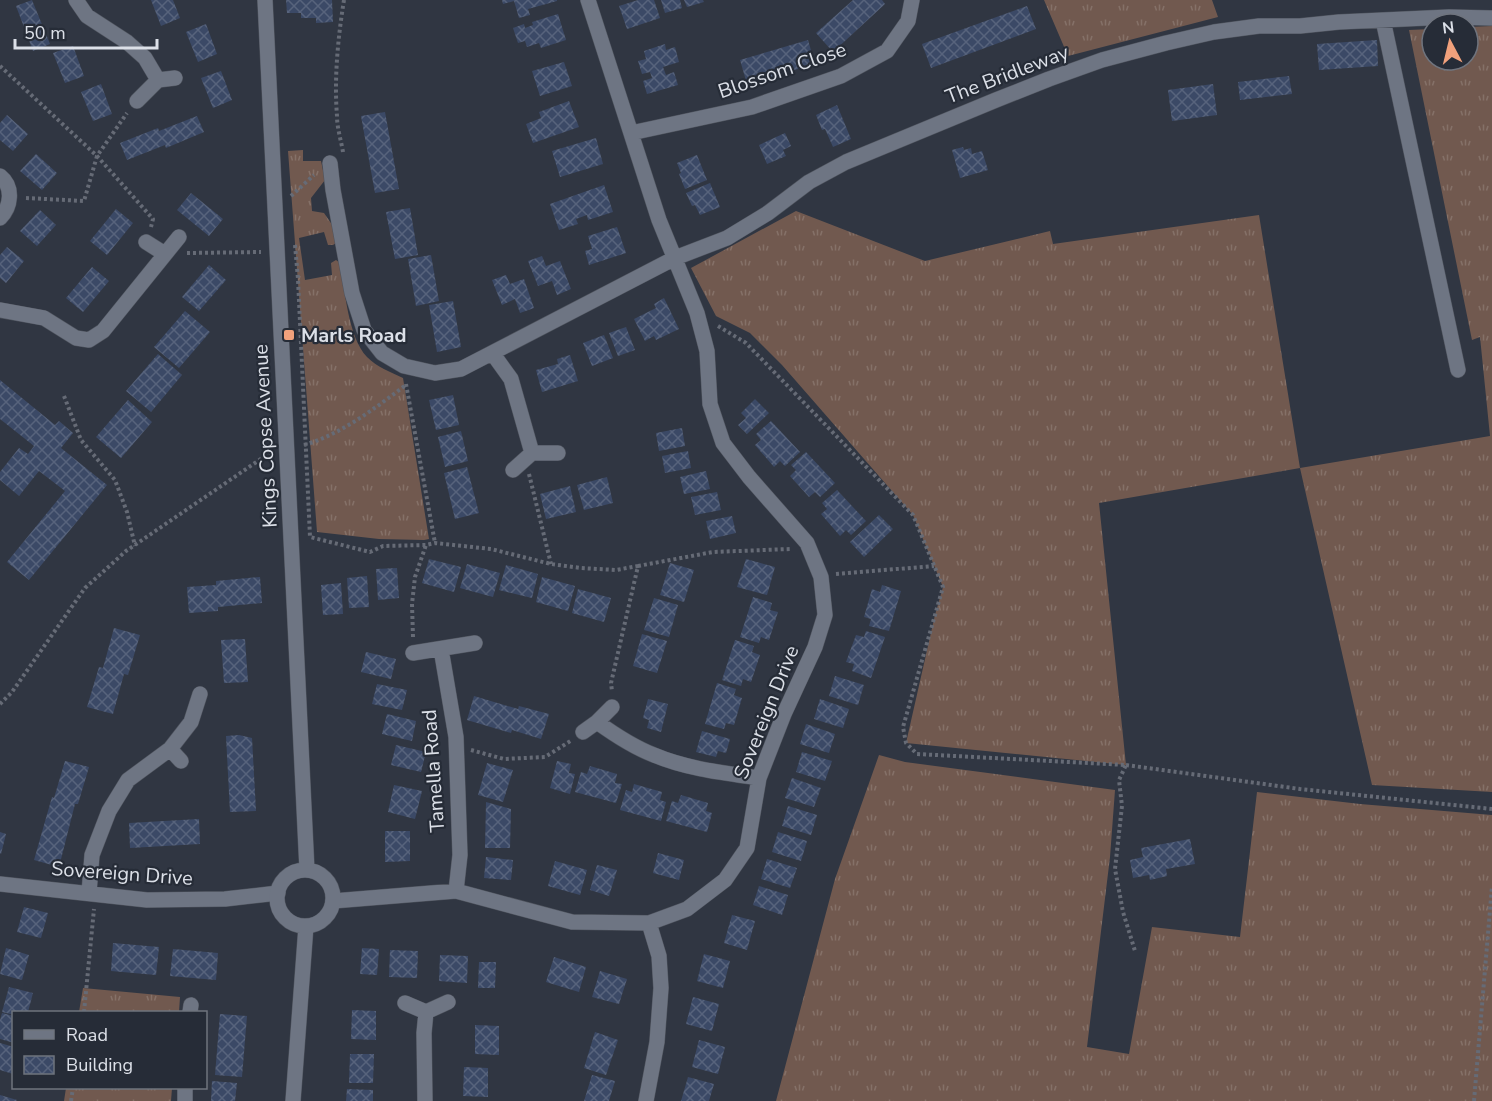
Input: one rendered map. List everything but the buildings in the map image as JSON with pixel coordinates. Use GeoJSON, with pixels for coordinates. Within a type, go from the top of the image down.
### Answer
{"type":"FeatureCollection","features":[{"type":"Feature","properties":{"kind":"street"},"geometry":{"type":"LineString","coordinates":[[76,0],[87,16],[127,42],[146,58],[158,80]]}},
{"type":"Feature","properties":{"kind":"street","name":"Kings Copse Avenue"},"geometry":{"type":"LineString","coordinates":[[265,0],[307,870]]}},
{"type":"Feature","properties":{"kind":"street"},"geometry":{"type":"LineString","coordinates":[[330,163],[326,191],[352,293],[364,330],[382,353],[404,366],[435,373],[461,369],[675,258],[659,220],[588,0]]}},
{"type":"Feature","properties":{"kind":"street","name":"Blossom Close"},"geometry":{"type":"LineString","coordinates":[[631,133],[752,107],[842,76],[887,51],[908,21],[912,0]]}},
{"type":"Feature","properties":{"kind":"street","name":"The Bridleway"},"geometry":{"type":"LineString","coordinates":[[675,258],[727,238],[768,213],[809,182],[846,162],[996,100],[1092,64],[1214,32],[1260,26],[1300,26],[1449,17],[1492,18]]}},
{"type":"Feature","properties":{"kind":"street"},"geometry":{"type":"LineString","coordinates":[[1383,20],[1458,370]]}},
{"type":"Feature","properties":{"kind":"street"},"geometry":{"type":"LineString","coordinates":[[137,101],[158,80],[175,78]]}},
{"type":"Feature","properties":{"kind":"street"},"geometry":{"type":"LineString","coordinates":[[0,176],[5,180],[11,197],[5,213],[0,218]]}},
{"type":"Feature","properties":{"kind":"street"},"geometry":{"type":"LineString","coordinates":[[0,310],[44,318],[76,338],[89,340],[103,331],[179,237]]}},
{"type":"Feature","properties":{"kind":"street"},"geometry":{"type":"LineString","coordinates":[[146,242],[165,254]]}},
{"type":"Feature","properties":{"kind":"street","name":"Sovereign Drive"},"geometry":{"type":"LineString","coordinates":[[333,901],[456,891],[572,922],[649,923],[687,909],[725,880],[747,848],[759,778],[814,647],[825,615],[820,576],[807,543],[749,477],[723,443],[710,404],[707,351],[697,313],[675,258]]}},
{"type":"Feature","properties":{"kind":"street"},"geometry":{"type":"LineString","coordinates":[[493,354],[511,379],[529,456]]}},
{"type":"Feature","properties":{"kind":"street"},"geometry":{"type":"LineString","coordinates":[[513,470],[529,456],[558,453]]}},
{"type":"Feature","properties":{"kind":"street"},"geometry":{"type":"LineString","coordinates":[[413,653],[475,643]]}},
{"type":"Feature","properties":{"kind":"street","name":"Tamella Road"},"geometry":{"type":"LineString","coordinates":[[441,649],[456,737],[460,855],[456,891]]}},
{"type":"Feature","properties":{"kind":"street"},"geometry":{"type":"LineString","coordinates":[[92,893],[92,855],[108,811],[128,780],[170,749],[191,722],[200,694]]}},
{"type":"Feature","properties":{"kind":"street"},"geometry":{"type":"LineString","coordinates":[[583,732],[612,707]]}},
{"type":"Feature","properties":{"kind":"street"},"geometry":{"type":"LineString","coordinates":[[597,722],[622,740],[655,756],[698,768],[759,778]]}},
{"type":"Feature","properties":{"kind":"street"},"geometry":{"type":"LineString","coordinates":[[170,749],[182,761]]}},
{"type":"Feature","properties":{"kind":"street"},"geometry":{"type":"LineString","coordinates":[[307,870],[316,872],[329,884],[333,901],[324,918],[316,924],[306,926],[287,920],[277,903],[278,893],[280,885],[291,874],[307,870]]}},
{"type":"Feature","properties":{"kind":"street","name":"Sovereign Drive"},"geometry":{"type":"LineString","coordinates":[[0,884],[147,900],[225,899],[278,893]]}},
{"type":"Feature","properties":{"kind":"street"},"geometry":{"type":"LineString","coordinates":[[646,1101],[657,1042],[661,988],[659,956],[649,923]]}},
{"type":"Feature","properties":{"kind":"street"},"geometry":{"type":"LineString","coordinates":[[293,1101],[306,926]]}},
{"type":"Feature","properties":{"kind":"street"},"geometry":{"type":"LineString","coordinates":[[405,1003],[426,1012],[448,1002]]}},
{"type":"Feature","properties":{"kind":"street"},"geometry":{"type":"LineString","coordinates":[[425,1101],[426,1012]]}},
{"type":"Feature","properties":{"kind":"path"},"geometry":{"type":"LineString","coordinates":[[290,197],[343,154],[337,117],[337,79],[344,0]]}},
{"type":"Feature","properties":{"kind":"path"},"geometry":{"type":"LineString","coordinates":[[0,66],[97,156],[153,219],[146,242]]}},
{"type":"Feature","properties":{"kind":"path"},"geometry":{"type":"LineString","coordinates":[[11,197],[84,201],[97,156],[137,101]]}},
{"type":"Feature","properties":{"kind":"path"},"geometry":{"type":"LineString","coordinates":[[165,254],[277,252]]}},
{"type":"Feature","properties":{"kind":"path"},"geometry":{"type":"LineString","coordinates":[[697,313],[746,343],[913,515],[943,587],[903,727],[906,743],[917,754],[1126,765],[1300,789],[1492,808]]}},
{"type":"Feature","properties":{"kind":"path"},"geometry":{"type":"LineString","coordinates":[[0,704],[12,692],[85,588],[126,551],[275,449],[306,444],[334,433],[360,418],[406,385],[435,543]]}},
{"type":"Feature","properties":{"kind":"path"},"geometry":{"type":"LineString","coordinates":[[64,396],[81,440],[115,480],[127,512],[135,546]]}},
{"type":"Feature","properties":{"kind":"path"},"geometry":{"type":"LineString","coordinates":[[306,444],[310,537],[370,552],[383,546],[435,543],[491,549],[551,564],[616,570],[713,552],[809,548]]}},
{"type":"Feature","properties":{"kind":"path"},"geometry":{"type":"LineString","coordinates":[[529,456],[551,564]]}},
{"type":"Feature","properties":{"kind":"path"},"geometry":{"type":"LineString","coordinates":[[413,653],[412,604],[415,577],[426,545]]}},
{"type":"Feature","properties":{"kind":"path"},"geometry":{"type":"LineString","coordinates":[[612,707],[611,683],[638,566]]}},
{"type":"Feature","properties":{"kind":"path"},"geometry":{"type":"LineString","coordinates":[[820,576],[934,566]]}},
{"type":"Feature","properties":{"kind":"path"},"geometry":{"type":"LineString","coordinates":[[456,746],[504,759],[545,757],[583,732]]}},
{"type":"Feature","properties":{"kind":"path"},"geometry":{"type":"LineString","coordinates":[[1126,765],[1119,780],[1122,806],[1115,869],[1123,912],[1135,951]]}},
{"type":"Feature","properties":{"kind":"path"},"geometry":{"type":"LineString","coordinates":[[1474,1101],[1492,886]]}},
{"type":"Feature","properties":{"kind":"path"},"geometry":{"type":"LineString","coordinates":[[84,1011],[92,893]]}},
{"type":"Feature","properties":{"kind":"green space"},"geometry":{"type":"Polygon","coordinates":[[[1044,0],[1212,0],[1218,17],[1068,56],[1044,0]]]}},
{"type":"Feature","properties":{"kind":"green space"},"geometry":{"type":"Polygon","coordinates":[[[1480,26],[1492,26],[1492,792],[1372,785],[1300,468],[1490,436],[1480,337],[1472,340],[1409,30],[1420,30],[1420,72],[1480,72],[1480,26]]]}},
{"type":"Feature","properties":{"kind":"green space"},"geometry":{"type":"Polygon","coordinates":[[[303,150],[303,161],[321,161],[325,180],[311,198],[312,211],[324,213],[333,226],[336,243],[328,245],[324,232],[299,238],[305,280],[332,275],[331,263],[336,260],[340,263],[348,313],[355,338],[367,357],[375,364],[403,378],[429,539],[379,539],[317,532],[288,151],[303,150]]]}},
{"type":"Feature","properties":{"kind":"green space"},"geometry":{"type":"Polygon","coordinates":[[[796,211],[925,261],[1050,231],[1053,244],[1259,215],[1300,468],[1099,503],[1126,765],[906,743],[943,587],[913,515],[782,365],[750,333],[716,316],[691,268],[796,211]]]}},
{"type":"Feature","properties":{"kind":"green space"},"geometry":{"type":"Polygon","coordinates":[[[879,755],[905,762],[1115,790],[1110,857],[1087,1047],[1129,1054],[1152,927],[1240,937],[1257,792],[1360,804],[1492,815],[1492,1101],[776,1101],[835,879],[879,755]]]}},
{"type":"Feature","properties":{"kind":"green space"},"geometry":{"type":"Polygon","coordinates":[[[83,988],[180,997],[179,1011],[79,1011],[83,988]]]}},
{"type":"Feature","properties":{"kind":"green space"},"geometry":{"type":"Polygon","coordinates":[[[66,1089],[172,1089],[171,1101],[64,1101],[66,1089]]]}},
{"type":"Feature","properties":{"kind":"place","name":"Marls Road"},"geometry":{"type":"Point","coordinates":[289,335]}}]}
